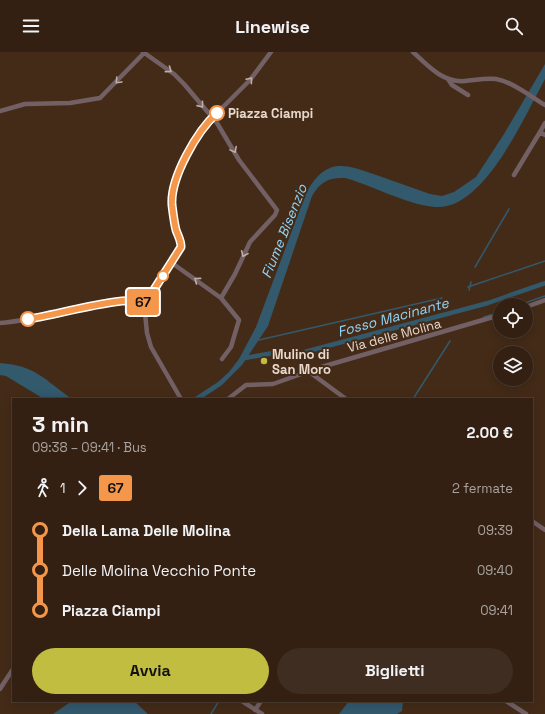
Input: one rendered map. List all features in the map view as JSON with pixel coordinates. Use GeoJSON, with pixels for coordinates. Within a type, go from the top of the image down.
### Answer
{"type":"FeatureCollection","features":[{"type":"Feature","properties":{"kind":"street"},"geometry":{"type":"LineString","coordinates":[[0,111],[25,104],[70,103],[100,98],[144,52],[176,75],[212,118],[226,137],[239,160],[277,210],[274,216],[250,242],[235,274],[221,298]]}},
{"type":"Feature","properties":{"kind":"street"},"geometry":{"type":"LineString","coordinates":[[0,323],[35,318],[95,306],[134,301],[144,302],[148,299],[180,250],[181,243],[175,226],[172,204],[173,189],[187,156],[212,118],[226,106],[255,74],[271,52]]}},
{"type":"Feature","properties":{"kind":"street"},"geometry":{"type":"LineString","coordinates":[[413,52],[427,65],[448,79],[458,81],[487,78],[497,80],[518,89],[544,104]]}},
{"type":"Feature","properties":{"kind":"street"},"geometry":{"type":"LineString","coordinates":[[448,79],[452,85],[468,95]]}},
{"type":"Feature","properties":{"kind":"street"},"geometry":{"type":"LineString","coordinates":[[514,175],[545,123]]}},
{"type":"Feature","properties":{"kind":"street"},"geometry":{"type":"LineString","coordinates":[[540,132],[545,134]]}},
{"type":"Feature","properties":{"kind":"street"},"geometry":{"type":"LineString","coordinates":[[172,262],[221,298],[239,320],[231,346],[222,359]]}},
{"type":"Feature","properties":{"kind":"street"},"geometry":{"type":"LineString","coordinates":[[533,304],[545,300]]}},
{"type":"Feature","properties":{"kind":"street"},"geometry":{"type":"LineString","coordinates":[[144,302],[147,333],[151,346],[180,398]]}},
{"type":"Feature","properties":{"kind":"street","name":"Via delle Molina"},"geometry":{"type":"LineString","coordinates":[[229,398],[246,385],[268,385],[308,371],[493,318]]}},
{"type":"Feature","properties":{"kind":"street"},"geometry":{"type":"LineString","coordinates":[[308,371],[345,398]]}},
{"type":"Feature","properties":{"kind":"street"},"geometry":{"type":"LineString","coordinates":[[533,522],[545,530]]}},
{"type":"Feature","properties":{"kind":"street"},"geometry":{"type":"LineString","coordinates":[[0,689],[12,671]]}},
{"type":"Feature","properties":{"kind":"street"},"geometry":{"type":"LineString","coordinates":[[244,702],[262,714]]}},
{"type":"Feature","properties":{"kind":"street"},"geometry":{"type":"LineString","coordinates":[[256,710],[260,702]]}},
{"type":"Feature","properties":{"kind":"street"},"geometry":{"type":"LineString","coordinates":[[508,702],[526,714]]}},
{"type":"Feature","properties":{"kind":"water"},"geometry":{"type":"Polygon","coordinates":[[[545,64],[545,79],[501,158],[486,178],[470,194],[453,204],[435,207],[423,205],[401,199],[345,178],[334,178],[326,181],[318,187],[312,196],[268,326],[242,365],[222,385],[202,398],[194,398],[218,382],[229,372],[239,359],[256,327],[306,193],[321,173],[329,168],[346,166],[356,168],[430,194],[442,196],[454,192],[476,177],[504,134],[545,64]]]}},
{"type":"Feature","properties":{"kind":"water"},"geometry":{"type":"Polygon","coordinates":[[[0,363],[23,367],[39,375],[71,398],[42,398],[6,376],[0,375],[0,363]]]}},
{"type":"Feature","properties":{"kind":"water"},"geometry":{"type":"Polygon","coordinates":[[[71,702],[135,702],[148,714],[53,714],[71,702]]]}},
{"type":"Feature","properties":{"kind":"water"},"geometry":{"type":"Polygon","coordinates":[[[348,702],[403,702],[402,711],[397,714],[339,714],[348,702]]]}},
{"type":"Feature","properties":{"kind":"waterway"},"geometry":{"type":"LineString","coordinates":[[475,267],[509,209]]}},
{"type":"Feature","properties":{"kind":"waterway"},"geometry":{"type":"LineString","coordinates":[[468,287],[545,261]]}},
{"type":"Feature","properties":{"kind":"waterway"},"geometry":{"type":"LineString","coordinates":[[469,290],[471,282]]}},
{"type":"Feature","properties":{"kind":"waterway","name":"Fosso Macinante"},"geometry":{"type":"LineString","coordinates":[[245,358],[273,353],[281,357],[286,357],[488,303],[545,283]]}},
{"type":"Feature","properties":{"kind":"waterway"},"geometry":{"type":"LineString","coordinates":[[533,300],[545,296]]}},
{"type":"Feature","properties":{"kind":"waterway"},"geometry":{"type":"LineString","coordinates":[[259,340],[442,298]]}},
{"type":"Feature","properties":{"kind":"waterway"},"geometry":{"type":"LineString","coordinates":[[484,317],[493,314]]}},
{"type":"Feature","properties":{"kind":"waterway"},"geometry":{"type":"LineString","coordinates":[[414,398],[450,341]]}},
{"type":"Feature","properties":{"kind":"waterway"},"geometry":{"type":"LineString","coordinates":[[211,714],[218,702]]}},
{"type":"Feature","properties":{"kind":"bus line","name":"67"},"geometry":{"type":"LineString","coordinates":[[28,319],[95,306],[134,301],[144,302],[148,299],[180,252],[181,243],[176,230],[172,204],[173,189],[187,156],[209,121],[217,113]]}},
{"type":"Feature","properties":{"kind":"place","name":"Piazza Ciampi"},"geometry":{"type":"Point","coordinates":[217,113]}},
{"type":"Feature","properties":{"kind":"place","name":"Mulino di San Moro"},"geometry":{"type":"Point","coordinates":[264,361]}},
{"type":"Feature","properties":{"kind":"water label","name":"Fiume Bisenzio"},"geometry":{"type":"Point","coordinates":[284,231]}}]}
